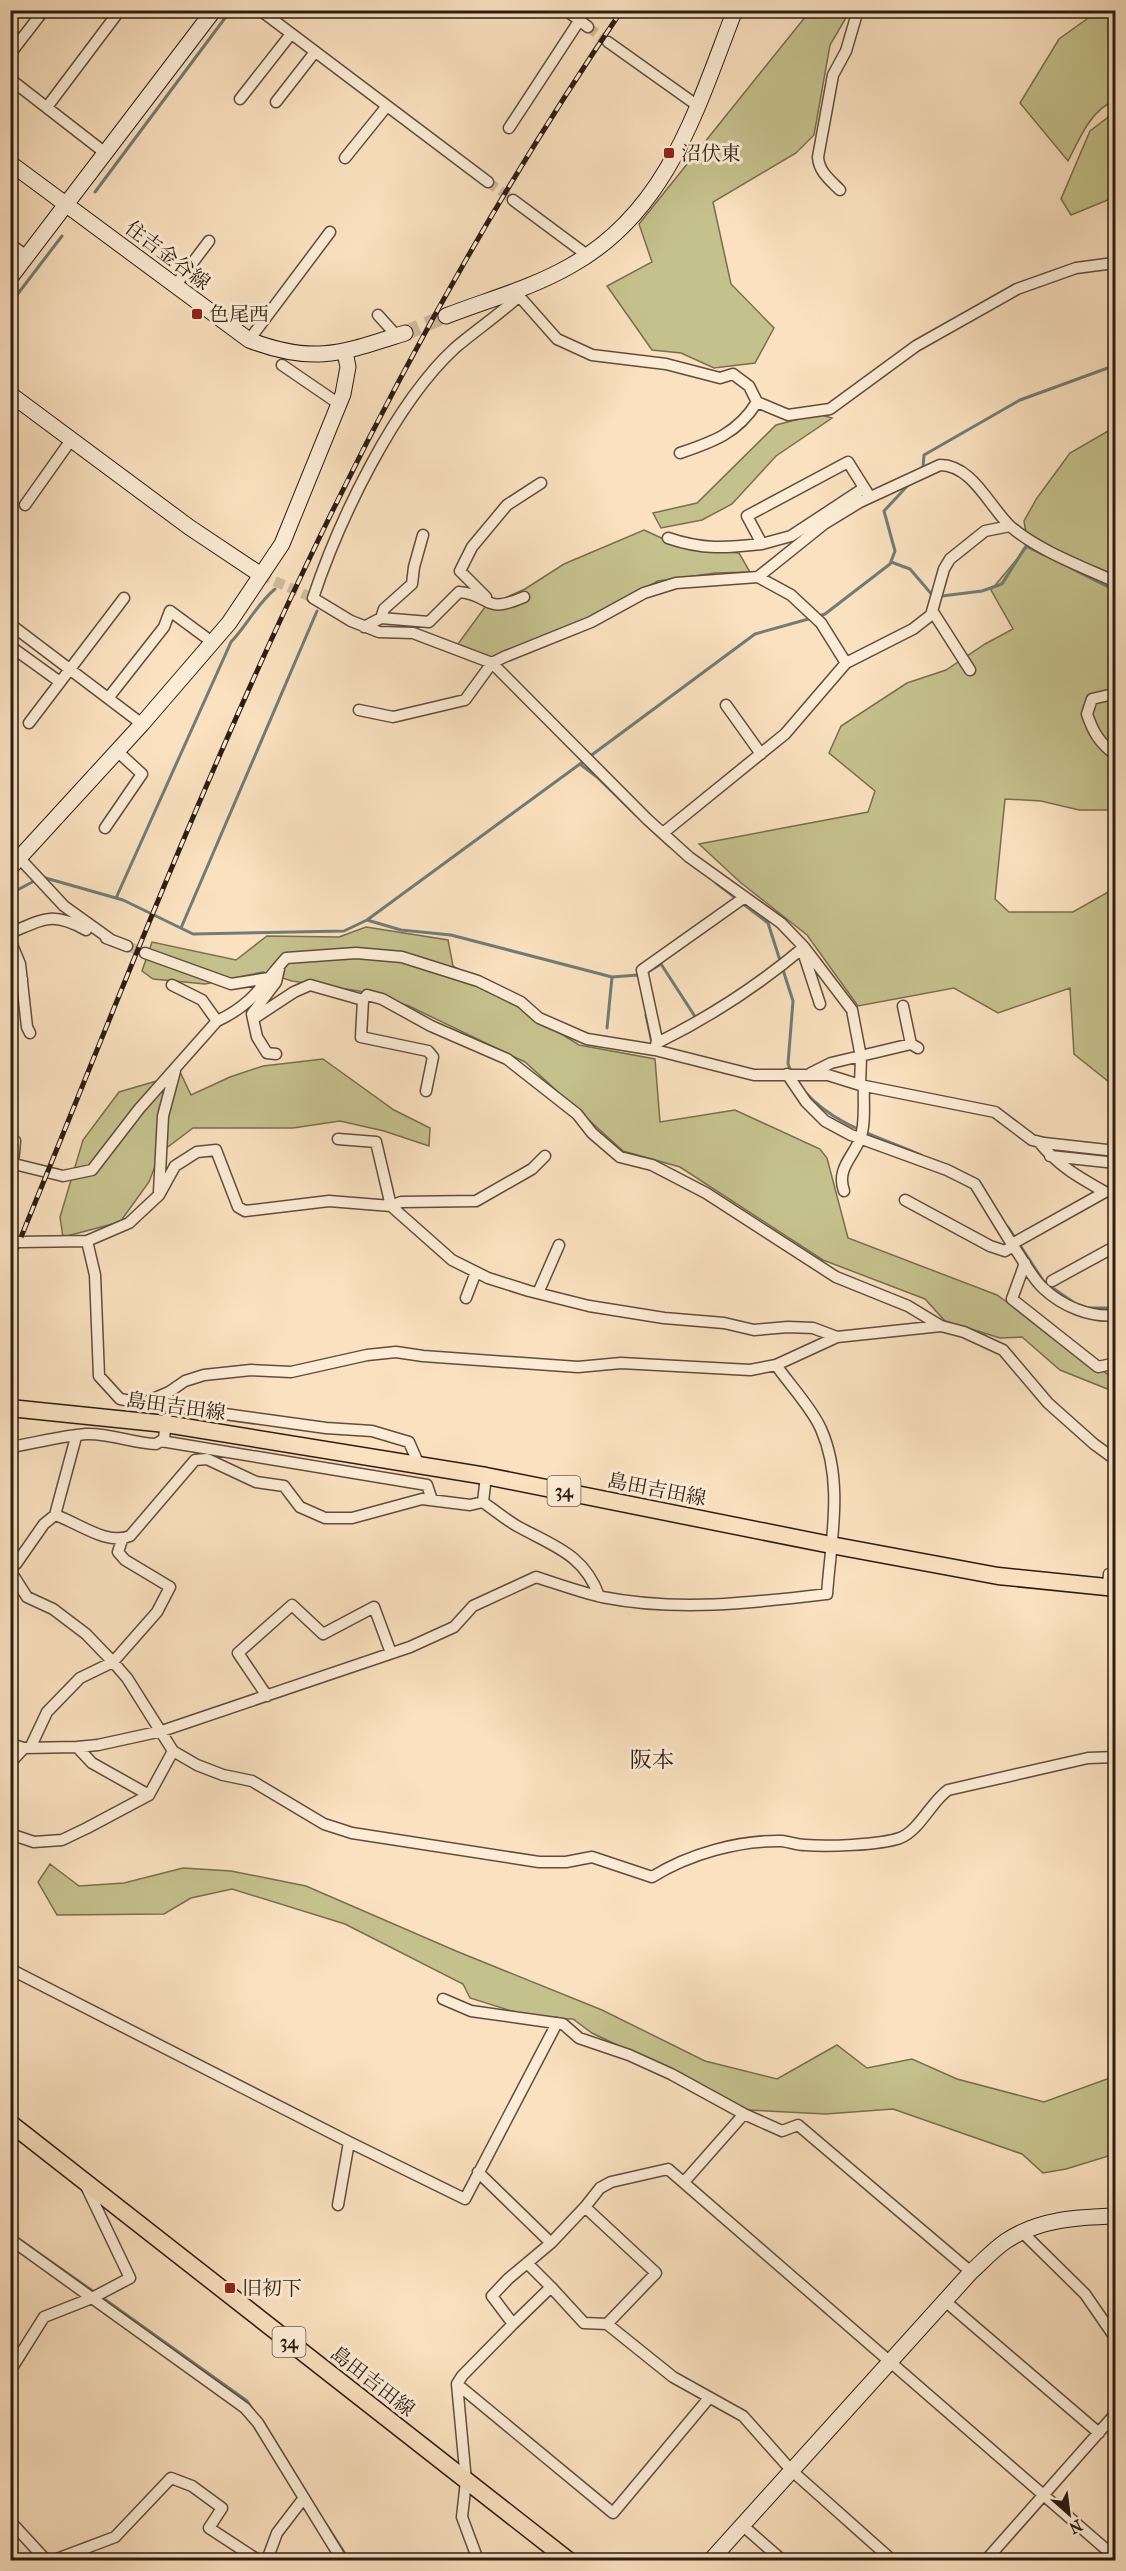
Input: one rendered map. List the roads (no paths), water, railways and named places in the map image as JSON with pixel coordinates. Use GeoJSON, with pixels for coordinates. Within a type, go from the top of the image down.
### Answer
{"type":"FeatureCollection","features":[{"type":"Feature","properties":{"kind":"main road","name":"島田吉田線"},"geometry":{"type":"LineString","coordinates":[[10,1408],[166,1424],[486,1476],[998,1576],[1113,1583]]}},
{"type":"Feature","properties":{"kind":"main road","name":"島田吉田線"},"geometry":{"type":"LineString","coordinates":[[10,2123],[568,2560]]}},
{"type":"Feature","properties":{"kind":"street"},"geometry":{"type":"LineString","coordinates":[[10,54],[44,10]]}},
{"type":"Feature","properties":{"kind":"street"},"geometry":{"type":"LineString","coordinates":[[47,107],[120,10]]}},
{"type":"Feature","properties":{"kind":"street"},"geometry":{"type":"LineString","coordinates":[[260,10],[488,182]]}},
{"type":"Feature","properties":{"kind":"street"},"geometry":{"type":"LineString","coordinates":[[509,128],[584,24],[566,10]]}},
{"type":"Feature","properties":{"kind":"street"},"geometry":{"type":"LineString","coordinates":[[446,316],[518,292],[564,270],[621,228],[637,212],[679,151],[735,10]]}},
{"type":"Feature","properties":{"kind":"street"},"geometry":{"type":"LineString","coordinates":[[840,190],[825,175],[819,165],[818,157],[833,75],[846,51],[858,10]]}},
{"type":"Feature","properties":{"kind":"street"},"geometry":{"type":"LineString","coordinates":[[10,278],[208,12]]}},
{"type":"Feature","properties":{"kind":"street"},"geometry":{"type":"LineString","coordinates":[[240,99],[291,34]]}},
{"type":"Feature","properties":{"kind":"street"},"geometry":{"type":"LineString","coordinates":[[608,42],[698,106]]}},
{"type":"Feature","properties":{"kind":"street"},"geometry":{"type":"LineString","coordinates":[[276,102],[315,52]]}},
{"type":"Feature","properties":{"kind":"street"},"geometry":{"type":"LineString","coordinates":[[10,80],[104,152]]}},
{"type":"Feature","properties":{"kind":"street"},"geometry":{"type":"LineString","coordinates":[[345,158],[387,106]]}},
{"type":"Feature","properties":{"kind":"street","name":"住吉金谷線"},"geometry":{"type":"LineString","coordinates":[[10,163],[249,340],[294,353],[345,352],[401,334]]}},
{"type":"Feature","properties":{"kind":"street"},"geometry":{"type":"LineString","coordinates":[[513,200],[587,255]]}},
{"type":"Feature","properties":{"kind":"street"},"geometry":{"type":"LineString","coordinates":[[249,340],[330,232]]}},
{"type":"Feature","properties":{"kind":"street"},"geometry":{"type":"LineString","coordinates":[[175,286],[209,241]]}},
{"type":"Feature","properties":{"kind":"street"},"geometry":{"type":"LineString","coordinates":[[10,244],[27,256]]}},
{"type":"Feature","properties":{"kind":"street"},"geometry":{"type":"LineString","coordinates":[[518,292],[557,339],[592,355],[666,364],[720,378],[733,374],[749,386],[757,402],[788,415],[830,409],[916,346],[1017,289],[1076,268],[1114,263]]}},
{"type":"Feature","properties":{"kind":"street"},"geometry":{"type":"LineString","coordinates":[[518,292],[497,317],[455,349],[419,390],[375,456],[322,570],[313,598],[364,627],[379,632],[413,633],[492,663],[689,857],[781,923],[852,1010],[861,1057],[862,1123],[861,1137],[845,1164],[841,1182],[844,1191]]}},
{"type":"Feature","properties":{"kind":"street"},"geometry":{"type":"LineString","coordinates":[[378,315],[401,334]]}},
{"type":"Feature","properties":{"kind":"street"},"geometry":{"type":"LineString","coordinates":[[110,939],[71,911],[34,873],[13,860],[142,724],[212,642],[228,623],[282,544],[347,382],[348,367],[345,352]]}},
{"type":"Feature","properties":{"kind":"street"},"geometry":{"type":"LineString","coordinates":[[282,365],[339,404]]}},
{"type":"Feature","properties":{"kind":"street"},"geometry":{"type":"LineString","coordinates":[[10,394],[189,527],[261,575]]}},
{"type":"Feature","properties":{"kind":"street"},"geometry":{"type":"LineString","coordinates":[[680,453],[721,437],[747,419],[757,402]]}},
{"type":"Feature","properties":{"kind":"street"},"geometry":{"type":"LineString","coordinates":[[25,505],[71,440]]}},
{"type":"Feature","properties":{"kind":"street"},"geometry":{"type":"LineString","coordinates":[[762,544],[747,516],[848,462],[867,492]]}},
{"type":"Feature","properties":{"kind":"street"},"geometry":{"type":"LineString","coordinates":[[668,538],[691,546],[721,548],[762,544],[791,536],[867,492],[904,482],[940,465],[951,465],[967,475],[1010,526],[1028,539],[1116,582]]}},
{"type":"Feature","properties":{"kind":"street"},"geometry":{"type":"LineString","coordinates":[[494,605],[460,571],[472,547],[507,505],[541,483]]}},
{"type":"Feature","properties":{"kind":"street"},"geometry":{"type":"LineString","coordinates":[[758,577],[867,492]]}},
{"type":"Feature","properties":{"kind":"street"},"geometry":{"type":"LineString","coordinates":[[663,832],[786,734],[846,663],[913,629],[935,607],[944,569],[950,559],[985,531],[1010,526]]}},
{"type":"Feature","properties":{"kind":"street"},"geometry":{"type":"LineString","coordinates":[[381,618],[384,609],[412,584],[423,535]]}},
{"type":"Feature","properties":{"kind":"street"},"geometry":{"type":"LineString","coordinates":[[359,710],[393,717],[465,700],[492,663],[591,622],[644,593],[676,583],[758,577],[791,595],[820,622],[846,663]]}},
{"type":"Feature","properties":{"kind":"street"},"geometry":{"type":"LineString","coordinates":[[364,627],[381,618],[429,622],[459,592],[472,594],[489,605],[504,606],[524,597]]}},
{"type":"Feature","properties":{"kind":"street"},"geometry":{"type":"LineString","coordinates":[[29,723],[124,598]]}},
{"type":"Feature","properties":{"kind":"street"},"geometry":{"type":"LineString","coordinates":[[935,607],[970,670]]}},
{"type":"Feature","properties":{"kind":"street"},"geometry":{"type":"LineString","coordinates":[[109,697],[164,627],[170,611],[212,642]]}},
{"type":"Feature","properties":{"kind":"street"},"geometry":{"type":"LineString","coordinates":[[11,626],[109,697],[142,724]]}},
{"type":"Feature","properties":{"kind":"street"},"geometry":{"type":"LineString","coordinates":[[10,646],[60,682]]}},
{"type":"Feature","properties":{"kind":"street"},"geometry":{"type":"LineString","coordinates":[[1116,697],[1109,695],[1092,699],[1087,714],[1093,731],[1104,747],[1116,755]]}},
{"type":"Feature","properties":{"kind":"street"},"geometry":{"type":"LineString","coordinates":[[726,705],[761,754]]}},
{"type":"Feature","properties":{"kind":"street"},"geometry":{"type":"LineString","coordinates":[[105,828],[142,774],[117,750]]}},
{"type":"Feature","properties":{"kind":"street"},"geometry":{"type":"LineString","coordinates":[[656,1047],[644,976],[745,898]]}},
{"type":"Feature","properties":{"kind":"street"},"geometry":{"type":"LineString","coordinates":[[10,933],[54,918],[67,919],[93,934],[127,946]]}},
{"type":"Feature","properties":{"kind":"street"},"geometry":{"type":"LineString","coordinates":[[10,940],[20,964],[27,1027],[30,1033]]}},
{"type":"Feature","properties":{"kind":"street"},"geometry":{"type":"LineString","coordinates":[[656,1047],[696,1024],[776,971],[803,948]]}},
{"type":"Feature","properties":{"kind":"street"},"geometry":{"type":"LineString","coordinates":[[803,948],[820,1004]]}},
{"type":"Feature","properties":{"kind":"street"},"geometry":{"type":"LineString","coordinates":[[145,953],[231,984],[269,978]]}},
{"type":"Feature","properties":{"kind":"street"},"geometry":{"type":"LineString","coordinates":[[10,1140],[15,1141],[15,1162],[63,1176],[92,1170],[139,1109],[217,1022],[253,999],[286,958],[356,953],[402,957],[478,981],[521,1002],[539,1018],[587,1039],[656,1047],[754,1075],[828,1075],[862,1086],[995,1112],[1032,1140],[1039,1142],[1116,1152]]}},
{"type":"Feature","properties":{"kind":"street"},"geometry":{"type":"LineString","coordinates":[[276,1054],[267,1053],[257,1036],[252,1014],[276,982],[279,966]]}},
{"type":"Feature","properties":{"kind":"street"},"geometry":{"type":"LineString","coordinates":[[10,984],[22,979]]}},
{"type":"Feature","properties":{"kind":"street"},"geometry":{"type":"LineString","coordinates":[[172,985],[202,1000],[217,1022]]}},
{"type":"Feature","properties":{"kind":"street"},"geometry":{"type":"LineString","coordinates":[[254,1019],[294,992],[310,985],[363,1000]]}},
{"type":"Feature","properties":{"kind":"street"},"geometry":{"type":"LineString","coordinates":[[426,1091],[433,1057],[428,1051],[361,1037],[363,1000],[367,995],[382,999],[431,1026],[507,1059],[577,1114],[592,1133],[620,1157],[652,1165],[706,1193],[836,1277],[908,1306],[941,1326],[964,1332],[1003,1350],[1048,1403],[1094,1444],[1116,1460]]}},
{"type":"Feature","properties":{"kind":"street"},"geometry":{"type":"LineString","coordinates":[[804,1075],[831,1063],[914,1046],[903,1006]]}},
{"type":"Feature","properties":{"kind":"street"},"geometry":{"type":"LineString","coordinates":[[159,1195],[163,1116],[175,1070]]}},
{"type":"Feature","properties":{"kind":"street"},"geometry":{"type":"LineString","coordinates":[[788,1074],[806,1102],[825,1121],[947,1170],[975,1184],[1042,1288],[1074,1310],[1105,1316],[1116,1315]]}},
{"type":"Feature","properties":{"kind":"street"},"geometry":{"type":"LineString","coordinates":[[338,1139],[376,1142],[391,1206],[452,1260],[476,1272],[538,1293],[589,1306],[664,1318],[724,1323],[754,1330],[788,1327],[813,1328],[837,1337]]}},
{"type":"Feature","properties":{"kind":"street"},"geometry":{"type":"LineString","coordinates":[[1039,1142],[1050,1156],[1080,1179],[1116,1197]]}},
{"type":"Feature","properties":{"kind":"street"},"geometry":{"type":"LineString","coordinates":[[10,1242],[87,1241],[129,1223],[159,1195],[175,1166],[197,1152],[216,1150],[238,1207],[245,1211],[329,1201],[391,1206],[401,1202],[476,1201],[532,1169],[545,1156]]}},
{"type":"Feature","properties":{"kind":"street"},"geometry":{"type":"LineString","coordinates":[[1050,1156],[1116,1163]]}},
{"type":"Feature","properties":{"kind":"street"},"geometry":{"type":"LineString","coordinates":[[905,1200],[990,1246],[1005,1251],[1015,1243],[1105,1192]]}},
{"type":"Feature","properties":{"kind":"street"},"geometry":{"type":"LineString","coordinates":[[87,1241],[95,1275],[99,1376],[120,1399],[143,1403],[169,1392],[185,1381],[204,1375],[251,1370],[291,1372],[367,1355],[396,1352],[578,1367],[621,1363],[750,1370],[776,1365],[837,1337],[941,1326]]}},
{"type":"Feature","properties":{"kind":"street"},"geometry":{"type":"LineString","coordinates":[[538,1293],[559,1245]]}},
{"type":"Feature","properties":{"kind":"street"},"geometry":{"type":"LineString","coordinates":[[1052,1281],[1116,1246]]}},
{"type":"Feature","properties":{"kind":"street"},"geometry":{"type":"LineString","coordinates":[[1025,1263],[1012,1299],[1098,1367],[1116,1363]]}},
{"type":"Feature","properties":{"kind":"street"},"geometry":{"type":"LineString","coordinates":[[466,1298],[476,1272]]}},
{"type":"Feature","properties":{"kind":"street"},"geometry":{"type":"LineString","coordinates":[[10,1744],[28,1747],[76,1747],[98,1745],[162,1731],[391,1653],[454,1627],[474,1606],[536,1577],[599,1596],[671,1606],[736,1605],[827,1594],[835,1485],[831,1457],[820,1427],[776,1365]]}},
{"type":"Feature","properties":{"kind":"street"},"geometry":{"type":"LineString","coordinates":[[10,1447],[84,1434],[106,1435],[135,1443],[156,1444],[164,1439],[169,1392]]}},
{"type":"Feature","properties":{"kind":"street"},"geometry":{"type":"LineString","coordinates":[[167,1406],[326,1428],[372,1431],[410,1442],[419,1465]]}},
{"type":"Feature","properties":{"kind":"street"},"geometry":{"type":"LineString","coordinates":[[76,1437],[55,1515],[44,1524],[16,1564],[10,1564],[13,1575],[27,1597],[53,1609],[86,1634],[113,1662],[162,1731],[173,1751],[206,1769],[252,1781],[324,1824],[352,1833],[539,1862],[566,1862],[592,1857],[652,1877],[676,1862],[745,1842],[783,1841],[804,1845],[869,1843],[901,1838],[912,1831],[938,1797],[948,1790],[1088,1758],[1116,1757]]}},
{"type":"Feature","properties":{"kind":"street"},"geometry":{"type":"LineString","coordinates":[[161,1441],[427,1485],[432,1500]]}},
{"type":"Feature","properties":{"kind":"street"},"geometry":{"type":"LineString","coordinates":[[55,1515],[99,1534],[122,1540],[130,1536],[195,1460],[207,1460],[256,1482],[284,1486],[300,1507],[325,1518],[352,1518],[422,1499],[470,1505],[483,1502],[515,1525],[565,1551],[592,1578],[599,1596]]}},
{"type":"Feature","properties":{"kind":"street"},"geometry":{"type":"LineString","coordinates":[[483,1502],[486,1476]]}},
{"type":"Feature","properties":{"kind":"street"},"geometry":{"type":"LineString","coordinates":[[10,1763],[28,1747],[47,1712],[80,1678],[113,1662],[157,1612],[170,1587],[125,1560],[118,1552],[122,1540]]}},
{"type":"Feature","properties":{"kind":"street"},"geometry":{"type":"LineString","coordinates":[[267,1696],[238,1653],[292,1605],[323,1634],[374,1607],[391,1653]]}},
{"type":"Feature","properties":{"kind":"street"},"geometry":{"type":"LineString","coordinates":[[76,1747],[92,1763],[149,1795]]}},
{"type":"Feature","properties":{"kind":"street"},"geometry":{"type":"LineString","coordinates":[[10,1834],[34,1842],[62,1840],[149,1795],[173,1751]]}},
{"type":"Feature","properties":{"kind":"street"},"geometry":{"type":"LineString","coordinates":[[10,1969],[465,2199],[557,2023]]}},
{"type":"Feature","properties":{"kind":"street"},"geometry":{"type":"LineString","coordinates":[[443,1999],[471,2011],[563,2024],[579,2038],[629,2055],[671,2074],[744,2114],[782,2131],[798,2125],[971,2272]]}},
{"type":"Feature","properties":{"kind":"street"},"geometry":{"type":"LineString","coordinates":[[684,2182],[744,2114]]}},
{"type":"Feature","properties":{"kind":"street"},"geometry":{"type":"LineString","coordinates":[[338,2205],[349,2142]]}},
{"type":"Feature","properties":{"kind":"street"},"geometry":{"type":"LineString","coordinates":[[513,2324],[492,2296],[551,2243],[600,2188],[611,2182],[668,2169],[1116,2558]]}},
{"type":"Feature","properties":{"kind":"street"},"geometry":{"type":"LineString","coordinates":[[478,2172],[551,2243]]}},
{"type":"Feature","properties":{"kind":"street"},"geometry":{"type":"LineString","coordinates":[[10,2371],[45,2317],[92,2298],[130,2278],[84,2181]]}},
{"type":"Feature","properties":{"kind":"street"},"geometry":{"type":"LineString","coordinates":[[585,2206],[656,2273],[607,2324]]}},
{"type":"Feature","properties":{"kind":"street"},"geometry":{"type":"LineString","coordinates":[[711,2560],[971,2272],[1006,2241],[1022,2232],[1060,2219],[1116,2216]]}},
{"type":"Feature","properties":{"kind":"street"},"geometry":{"type":"LineString","coordinates":[[1022,2232],[1085,2294],[1116,2339]]}},
{"type":"Feature","properties":{"kind":"street"},"geometry":{"type":"LineString","coordinates":[[10,2239],[245,2408],[258,2423],[342,2560]]}},
{"type":"Feature","properties":{"kind":"street"},"geometry":{"type":"LineString","coordinates":[[527,2263],[584,2323],[607,2324],[673,2377],[743,2416],[791,2470],[892,2560]]}},
{"type":"Feature","properties":{"kind":"street"},"geometry":{"type":"LineString","coordinates":[[478,2560],[462,2517],[466,2481],[457,2384],[462,2376],[551,2287]]}},
{"type":"Feature","properties":{"kind":"street"},"geometry":{"type":"LineString","coordinates":[[945,2301],[1099,2433]]}},
{"type":"Feature","properties":{"kind":"street"},"geometry":{"type":"LineString","coordinates":[[457,2384],[613,2513],[709,2398]]}},
{"type":"Feature","properties":{"kind":"street"},"geometry":{"type":"LineString","coordinates":[[986,2560],[1116,2413]]}},
{"type":"Feature","properties":{"kind":"street"},"geometry":{"type":"LineString","coordinates":[[54,2560],[115,2537],[171,2478],[192,2486],[222,2508],[209,2528],[258,2560]]}},
{"type":"Feature","properties":{"kind":"street"},"geometry":{"type":"LineString","coordinates":[[267,2560],[277,2533],[303,2499]]}},
{"type":"Feature","properties":{"kind":"street"},"geometry":{"type":"LineString","coordinates":[[10,2521],[46,2560]]}},
{"type":"Feature","properties":{"kind":"street"},"geometry":{"type":"LineString","coordinates":[[742,2526],[782,2560]]}},
{"type":"Feature","properties":{"kind":"waterway"},"geometry":{"type":"LineString","coordinates":[[95,192],[231,10]]}},
{"type":"Feature","properties":{"kind":"waterway"},"geometry":{"type":"LineString","coordinates":[[10,304],[62,236]]}},
{"type":"Feature","properties":{"kind":"waterway"},"geometry":{"type":"LineString","coordinates":[[919,470],[923,467],[924,455],[1020,400],[1116,365]]}},
{"type":"Feature","properties":{"kind":"waterway"},"geometry":{"type":"LineString","coordinates":[[819,616],[825,614],[890,564],[895,551],[884,511],[910,483]]}},
{"type":"Feature","properties":{"kind":"waterway"},"geometry":{"type":"LineString","coordinates":[[891,562],[910,569],[934,597],[982,591],[1002,584],[1026,546],[1044,555]]}},
{"type":"Feature","properties":{"kind":"waterway"},"geometry":{"type":"LineString","coordinates":[[1061,563],[1116,591]]}},
{"type":"Feature","properties":{"kind":"waterway"},"geometry":{"type":"LineString","coordinates":[[116,898],[231,642],[275,589]]}},
{"type":"Feature","properties":{"kind":"waterway"},"geometry":{"type":"LineString","coordinates":[[181,928],[317,611]]}},
{"type":"Feature","properties":{"kind":"waterway"},"geometry":{"type":"LineString","coordinates":[[589,757],[755,634],[812,618]]}},
{"type":"Feature","properties":{"kind":"waterway"},"geometry":{"type":"LineString","coordinates":[[42,877],[123,900],[193,934],[344,931],[367,920],[584,761]]}},
{"type":"Feature","properties":{"kind":"waterway"},"geometry":{"type":"LineString","coordinates":[[580,764],[597,777],[636,815]]}},
{"type":"Feature","properties":{"kind":"waterway"},"geometry":{"type":"LineString","coordinates":[[645,824],[669,846]]}},
{"type":"Feature","properties":{"kind":"waterway"},"geometry":{"type":"LineString","coordinates":[[10,894],[36,880]]}},
{"type":"Feature","properties":{"kind":"waterway"},"geometry":{"type":"LineString","coordinates":[[716,883],[737,899]]}},
{"type":"Feature","properties":{"kind":"waterway"},"geometry":{"type":"LineString","coordinates":[[742,903],[768,923],[793,1001],[788,1064],[791,1071]]}},
{"type":"Feature","properties":{"kind":"waterway"},"geometry":{"type":"LineString","coordinates":[[367,920],[401,930],[451,935],[612,977],[639,976]]}},
{"type":"Feature","properties":{"kind":"waterway"},"geometry":{"type":"LineString","coordinates":[[646,973],[661,964],[696,1018]]}},
{"type":"Feature","properties":{"kind":"waterway"},"geometry":{"type":"LineString","coordinates":[[607,1028],[612,977]]}},
{"type":"Feature","properties":{"kind":"waterway"},"geometry":{"type":"LineString","coordinates":[[646,1015],[652,1043]]}},
{"type":"Feature","properties":{"kind":"waterway"},"geometry":{"type":"LineString","coordinates":[[805,1092],[817,1104],[844,1122],[921,1155]]}},
{"type":"Feature","properties":{"kind":"waterway"},"geometry":{"type":"LineString","coordinates":[[10,1199],[14,1168]]}},
{"type":"Feature","properties":{"kind":"waterway"},"geometry":{"type":"LineString","coordinates":[[1008,1227],[1044,1282],[1073,1302]]}},
{"type":"Feature","properties":{"kind":"waterway"},"geometry":{"type":"LineString","coordinates":[[1087,1308],[1116,1308]]}},
{"type":"Feature","properties":{"kind":"waterway"},"geometry":{"type":"LineString","coordinates":[[10,2233],[94,2292]]}},
{"type":"Feature","properties":{"kind":"waterway"},"geometry":{"type":"LineString","coordinates":[[100,2296],[247,2401],[253,2410]]}},
{"type":"Feature","properties":{"kind":"waterway"},"geometry":{"type":"LineString","coordinates":[[326,2524],[349,2560]]}},
{"type":"Feature","properties":{"kind":"tunnel"},"geometry":{"type":"LineString","coordinates":[[588,27],[608,42]]}},
{"type":"Feature","properties":{"kind":"tunnel"},"geometry":{"type":"LineString","coordinates":[[488,182],[513,200]]}},
{"type":"Feature","properties":{"kind":"tunnel"},"geometry":{"type":"LineString","coordinates":[[405,333],[446,316]]}},
{"type":"Feature","properties":{"kind":"tunnel"},"geometry":{"type":"LineString","coordinates":[[261,575],[313,598]]}},
{"type":"Feature","properties":{"kind":"tunnel"},"geometry":{"type":"LineString","coordinates":[[127,946],[145,953]]}},
{"type":"Feature","properties":{"kind":"railway"},"geometry":{"type":"LineString","coordinates":[[10,1264],[188,829],[263,657],[338,499],[412,356],[492,215],[577,77],[622,10]]}},
{"type":"Feature","properties":{"kind":"place","name":"沼伏東"},"geometry":{"type":"Point","coordinates":[669,153]}},
{"type":"Feature","properties":{"kind":"place","name":"色尾西"},"geometry":{"type":"Point","coordinates":[197,314]}},
{"type":"Feature","properties":{"kind":"place","name":"旧初下"},"geometry":{"type":"Point","coordinates":[230,2288]}},
{"type":"Feature","properties":{"kind":"district","name":"阪本"},"geometry":{"type":"Point","coordinates":[652,1759]}}]}
